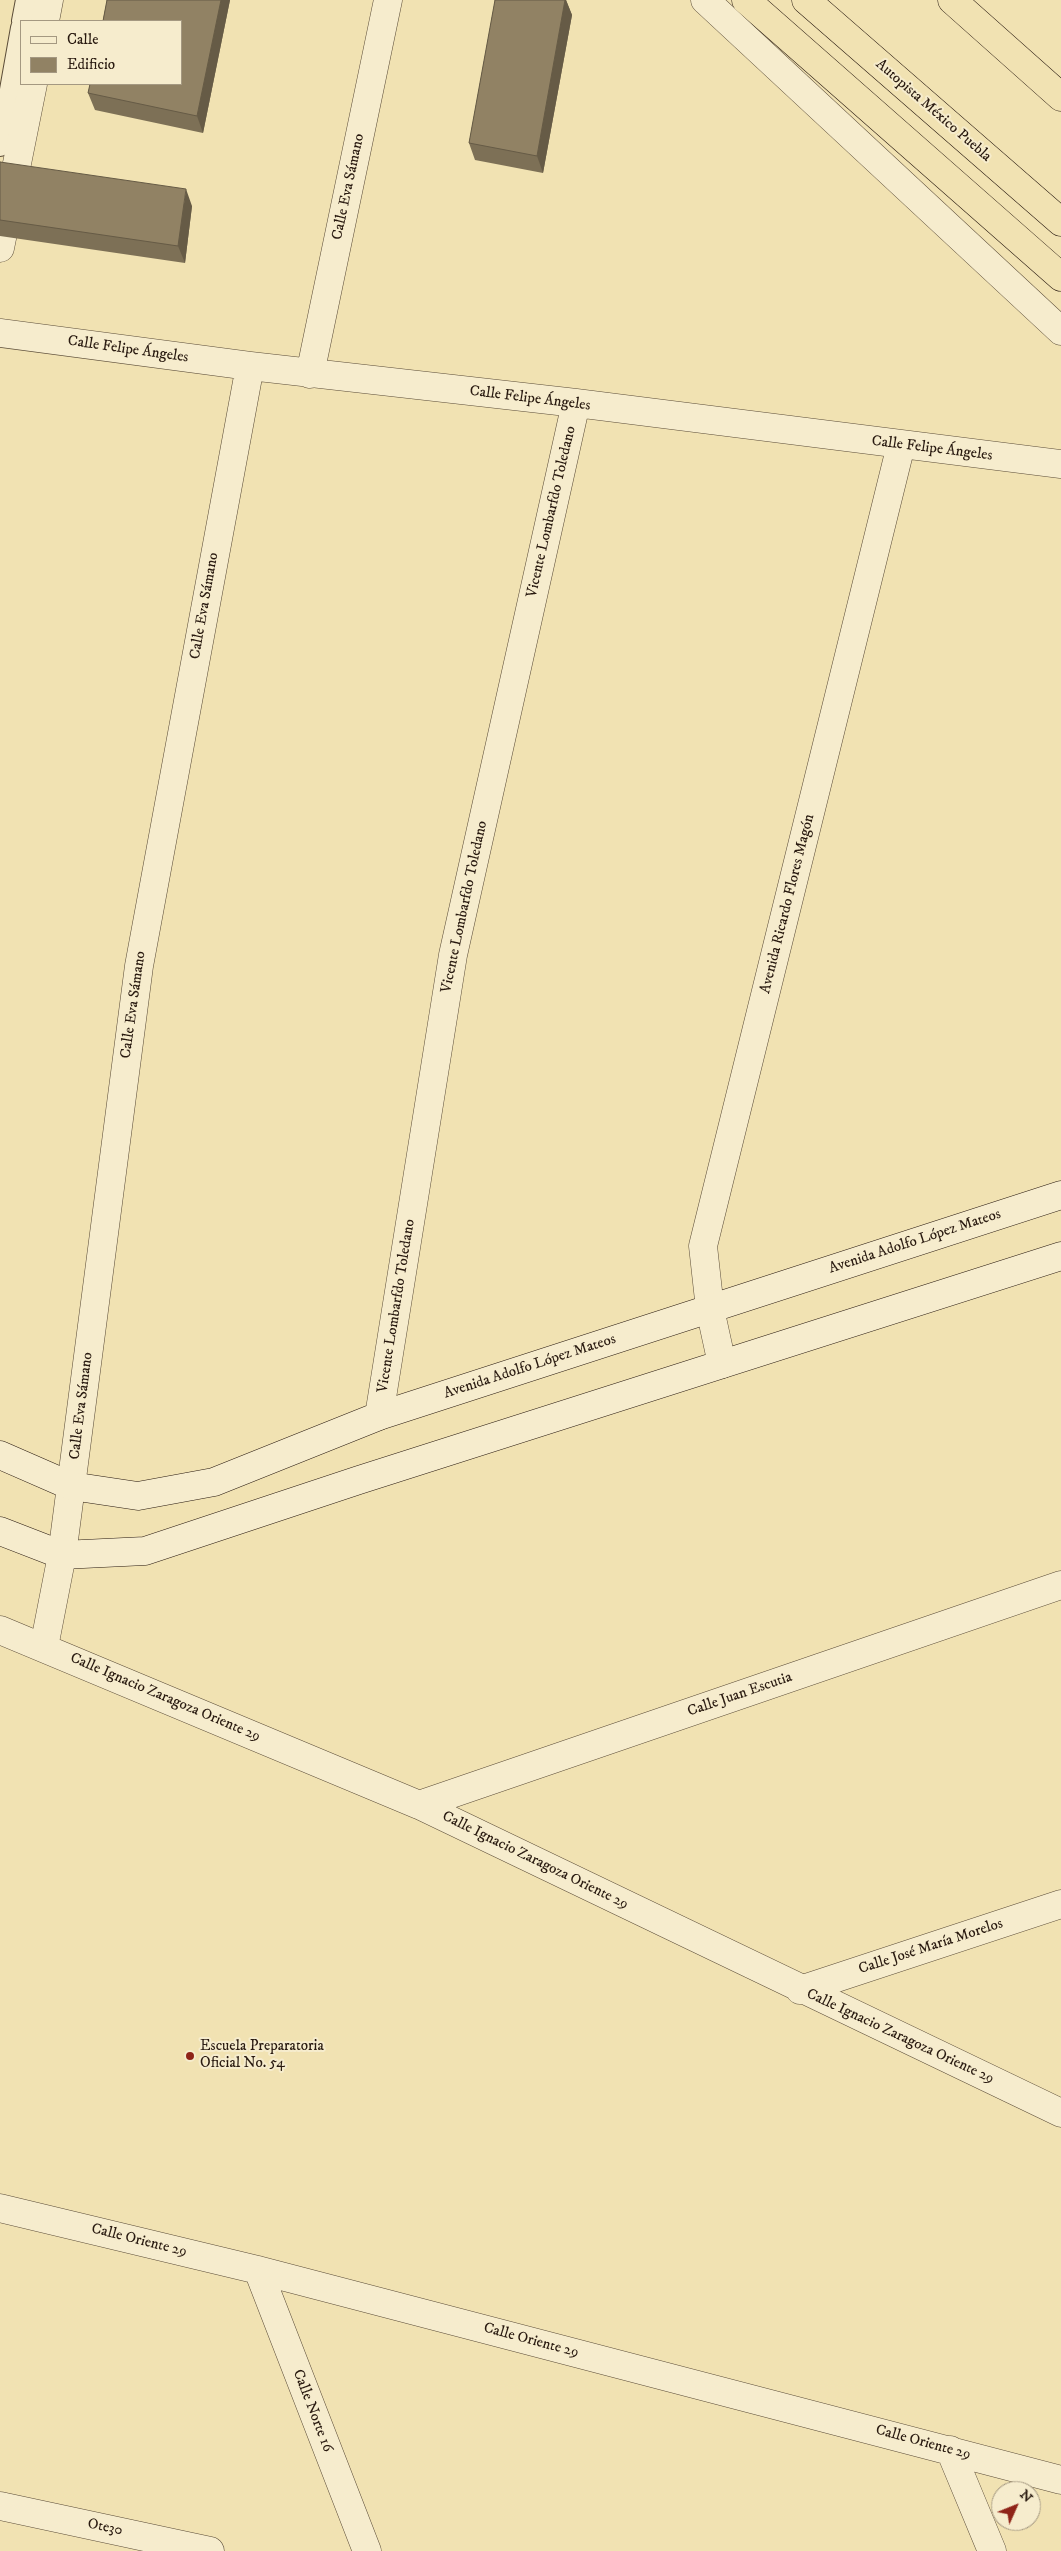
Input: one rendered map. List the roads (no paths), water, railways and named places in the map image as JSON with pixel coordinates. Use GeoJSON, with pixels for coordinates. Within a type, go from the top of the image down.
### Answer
{"type":"FeatureCollection","features":[{"type":"Feature","properties":{"kind":"highway"},"geometry":{"type":"LineString","coordinates":[[746,0],[1061,277]]}},
{"type":"Feature","properties":{"kind":"highway","name":"Autopista México Puebla"},"geometry":{"type":"LineString","coordinates":[[806,0],[1061,222]]}},
{"type":"Feature","properties":{"kind":"highway"},"geometry":{"type":"LineString","coordinates":[[952,0],[1061,97]]}},
{"type":"Feature","properties":{"kind":"street"},"geometry":{"type":"LineString","coordinates":[[45,20],[49,0]]}},
{"type":"Feature","properties":{"kind":"street","name":"Calle Eva Sámano"},"geometry":{"type":"LineString","coordinates":[[310,374],[388,0]]}},
{"type":"Feature","properties":{"kind":"street"},"geometry":{"type":"LineString","coordinates":[[705,0],[1061,331]]}},
{"type":"Feature","properties":{"kind":"street"},"geometry":{"type":"LineString","coordinates":[[0,248],[33,85]]}},
{"type":"Feature","properties":{"kind":"street","name":"Calle Felipe Ángeles"},"geometry":{"type":"LineString","coordinates":[[0,333],[310,374],[576,404],[1061,464]]}},
{"type":"Feature","properties":{"kind":"street","name":"Calle Eva Sámano"},"geometry":{"type":"LineString","coordinates":[[44,1647],[62,1555],[139,966],[250,366]]}},
{"type":"Feature","properties":{"kind":"street","name":"Vicente Lombarfdo Toledano"},"geometry":{"type":"LineString","coordinates":[[379,1416],[453,955],[576,404]]}},
{"type":"Feature","properties":{"kind":"street","name":"Avenida Ricardo Flores Magón"},"geometry":{"type":"LineString","coordinates":[[722,1364],[710,1309],[702,1246],[901,445]]}},
{"type":"Feature","properties":{"kind":"street","name":"Avenida Adolfo López Mateos"},"geometry":{"type":"LineString","coordinates":[[0,1455],[71,1486],[138,1496],[214,1482],[379,1416],[1061,1195]]}},
{"type":"Feature","properties":{"kind":"street"},"geometry":{"type":"LineString","coordinates":[[0,1531],[62,1555],[144,1551],[359,1480],[1061,1256]]}},
{"type":"Feature","properties":{"kind":"street","name":"Calle Juan Escutia"},"geometry":{"type":"LineString","coordinates":[[419,1805],[1061,1585]]}},
{"type":"Feature","properties":{"kind":"street","name":"Calle Ignacio Zaragoza Oriente 29"},"geometry":{"type":"LineString","coordinates":[[0,1630],[419,1805],[800,1990],[1061,2113]]}},
{"type":"Feature","properties":{"kind":"street","name":"Calle José María Morelos"},"geometry":{"type":"LineString","coordinates":[[800,1990],[1061,1904]]}},
{"type":"Feature","properties":{"kind":"street","name":"Calle Oriente 29"},"geometry":{"type":"LineString","coordinates":[[0,2208],[258,2270],[1061,2480]]}},
{"type":"Feature","properties":{"kind":"street","name":"Calle Norte 16"},"geometry":{"type":"LineString","coordinates":[[258,2270],[367,2551]]}},
{"type":"Feature","properties":{"kind":"street"},"geometry":{"type":"LineString","coordinates":[[950,2450],[992,2551]]}},
{"type":"Feature","properties":{"kind":"street","name":"Ote30"},"geometry":{"type":"LineString","coordinates":[[0,2506],[210,2551]]}},
{"type":"Feature","properties":{"kind":"lane"},"geometry":{"type":"LineString","coordinates":[[22,20],[26,0]]}},
{"type":"Feature","properties":{"kind":"lane"},"geometry":{"type":"LineString","coordinates":[[0,146],[20,34]]}},
{"type":"Feature","properties":{"kind":"place","name":"Escuela Preparatoria Oficial No. 54"},"geometry":{"type":"Point","coordinates":[190,2056]}}]}
